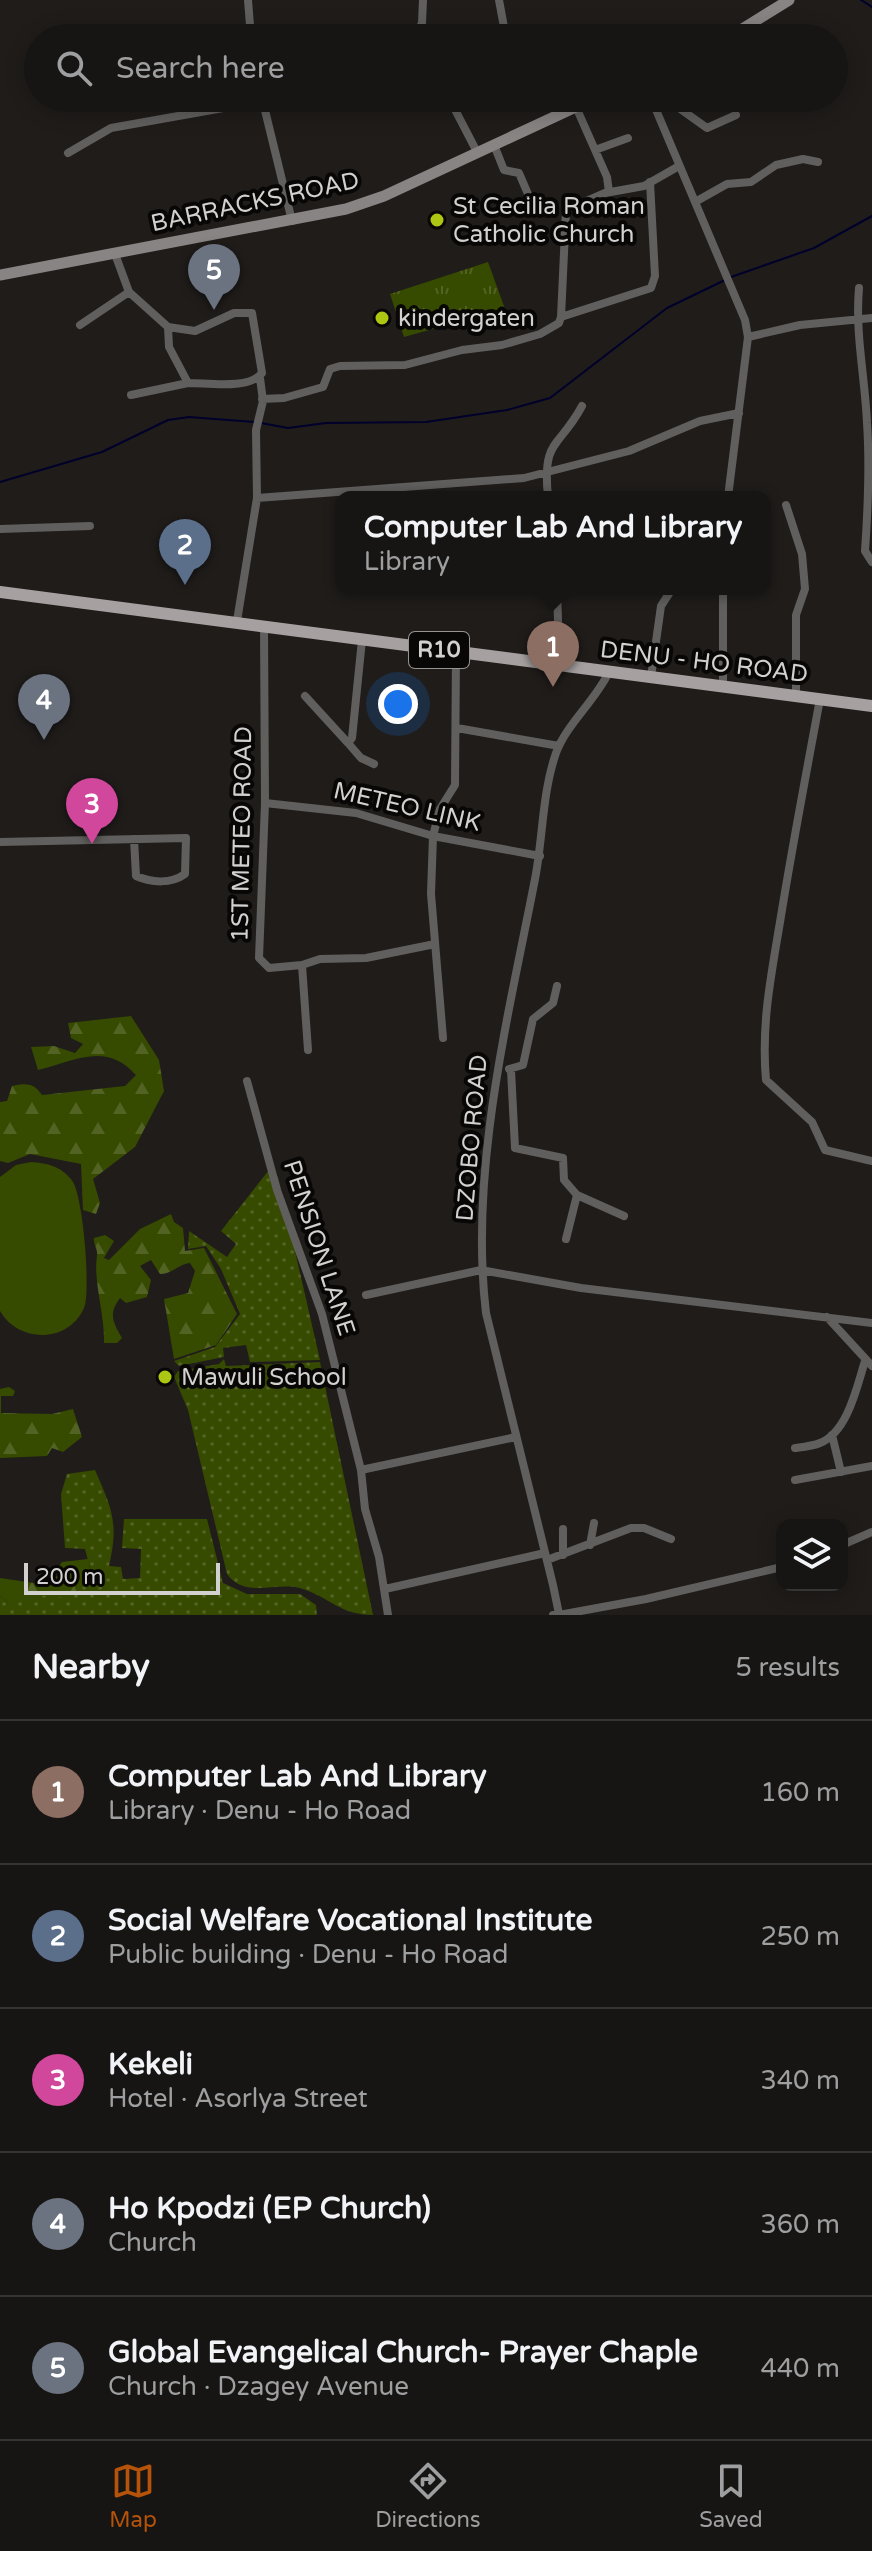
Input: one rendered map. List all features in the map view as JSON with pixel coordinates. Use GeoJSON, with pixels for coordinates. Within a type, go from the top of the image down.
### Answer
{"type":"FeatureCollection","features":[{"type":"Feature","properties":{"kind":"main road","name":"DENU - HO ROAD"},"geometry":{"type":"LineString","coordinates":[[2,590],[872,706]]}},
{"type":"Feature","properties":{"kind":"street"},"geometry":{"type":"LineString","coordinates":[[248,0],[250,24]]}},
{"type":"Feature","properties":{"kind":"street"},"geometry":{"type":"LineString","coordinates":[[422,24],[423,0]]}},
{"type":"Feature","properties":{"kind":"street"},"geometry":{"type":"LineString","coordinates":[[499,0],[503,24]]}},
{"type":"Feature","properties":{"kind":"street"},"geometry":{"type":"LineString","coordinates":[[750,24],[789,0]]}},
{"type":"Feature","properties":{"kind":"street"},"geometry":{"type":"LineString","coordinates":[[68,153],[111,128],[194,112]]}},
{"type":"Feature","properties":{"kind":"street"},"geometry":{"type":"LineString","coordinates":[[265,112],[292,221]]}},
{"type":"Feature","properties":{"kind":"street"},"geometry":{"type":"LineString","coordinates":[[456,112],[477,152]]}},
{"type":"Feature","properties":{"kind":"street","name":"BARRACKS ROAD"},"geometry":{"type":"LineString","coordinates":[[0,275],[292,221],[370,201],[565,112]]}},
{"type":"Feature","properties":{"kind":"street"},"geometry":{"type":"LineString","coordinates":[[578,112],[609,192]]}},
{"type":"Feature","properties":{"kind":"street"},"geometry":{"type":"LineString","coordinates":[[657,112],[745,320],[748,337],[729,491]]}},
{"type":"Feature","properties":{"kind":"street"},"geometry":{"type":"LineString","coordinates":[[685,112],[707,128],[736,115]]}},
{"type":"Feature","properties":{"kind":"street"},"geometry":{"type":"LineString","coordinates":[[595,150],[628,138]]}},
{"type":"Feature","properties":{"kind":"street"},"geometry":{"type":"LineString","coordinates":[[494,145],[504,170],[519,173],[528,194]]}},
{"type":"Feature","properties":{"kind":"street"},"geometry":{"type":"LineString","coordinates":[[695,202],[727,184],[751,182],[776,165],[803,159],[818,162]]}},
{"type":"Feature","properties":{"kind":"street"},"geometry":{"type":"LineString","coordinates":[[262,399],[284,398],[323,387],[330,369],[405,365],[540,334],[559,323],[561,317],[566,243],[564,213],[609,192],[631,190],[679,166]]}},
{"type":"Feature","properties":{"kind":"street"},"geometry":{"type":"LineString","coordinates":[[561,317],[651,288],[655,276],[650,182]]}},
{"type":"Feature","properties":{"kind":"street"},"geometry":{"type":"LineString","coordinates":[[115,254],[129,292],[168,327],[195,331],[234,313],[252,313],[262,399],[258,422],[257,498],[237,621]]}},
{"type":"Feature","properties":{"kind":"street"},"geometry":{"type":"LineString","coordinates":[[859,288],[858,320],[868,426],[871,506],[865,551],[872,562]]}},
{"type":"Feature","properties":{"kind":"street"},"geometry":{"type":"LineString","coordinates":[[80,325],[129,292]]}},
{"type":"Feature","properties":{"kind":"street"},"geometry":{"type":"LineString","coordinates":[[748,337],[800,325],[872,318]]}},
{"type":"Feature","properties":{"kind":"street"},"geometry":{"type":"LineString","coordinates":[[168,327],[169,347],[188,383]]}},
{"type":"Feature","properties":{"kind":"street"},"geometry":{"type":"LineString","coordinates":[[131,395],[188,383],[230,383],[261,375]]}},
{"type":"Feature","properties":{"kind":"street"},"geometry":{"type":"LineString","coordinates":[[547,491],[545,473],[551,444],[568,428],[582,406]]}},
{"type":"Feature","properties":{"kind":"street"},"geometry":{"type":"LineString","coordinates":[[370,491],[545,473],[652,444],[700,421],[739,413]]}},
{"type":"Feature","properties":{"kind":"street"},"geometry":{"type":"LineString","coordinates":[[257,498],[335,494]]}},
{"type":"Feature","properties":{"kind":"street"},"geometry":{"type":"LineString","coordinates":[[786,505],[800,546],[804,580],[796,626],[799,658],[796,696]]}},
{"type":"Feature","properties":{"kind":"street"},"geometry":{"type":"LineString","coordinates":[[0,529],[90,526]]}},
{"type":"Feature","properties":{"kind":"street"},"geometry":{"type":"LineString","coordinates":[[552,664],[558,621],[557,595]]}},
{"type":"Feature","properties":{"kind":"street"},"geometry":{"type":"LineString","coordinates":[[651,677],[661,606],[668,595]]}},
{"type":"Feature","properties":{"kind":"street"},"geometry":{"type":"LineString","coordinates":[[723,595],[723,687]]}},
{"type":"Feature","properties":{"kind":"street","name":"1ST METEO ROAD"},"geometry":{"type":"LineString","coordinates":[[264,625],[265,803],[259,958],[269,968],[302,965]]}},
{"type":"Feature","properties":{"kind":"street"},"geometry":{"type":"LineString","coordinates":[[348,743],[352,738],[362,640]]}},
{"type":"Feature","properties":{"kind":"street"},"geometry":{"type":"LineString","coordinates":[[443,1038],[435,944],[433,836],[440,809],[455,785],[456,652]]}},
{"type":"Feature","properties":{"kind":"street","name":"DZOBO ROAD"},"geometry":{"type":"LineString","coordinates":[[557,1615],[546,1556],[486,1313],[481,1270],[502,1031],[540,856],[547,797],[559,746],[609,672]]}},
{"type":"Feature","properties":{"kind":"street"},"geometry":{"type":"LineString","coordinates":[[305,696],[361,758],[374,764]]}},
{"type":"Feature","properties":{"kind":"street"},"geometry":{"type":"LineString","coordinates":[[820,699],[789,855],[766,1002],[762,1039],[766,1080],[812,1122],[825,1150],[872,1161]]}},
{"type":"Feature","properties":{"kind":"street"},"geometry":{"type":"LineString","coordinates":[[457,728],[559,746]]}},
{"type":"Feature","properties":{"kind":"street","name":"METEO LINK"},"geometry":{"type":"LineString","coordinates":[[265,803],[356,813],[433,836],[540,856]]}},
{"type":"Feature","properties":{"kind":"street"},"geometry":{"type":"LineString","coordinates":[[0,842],[134,839],[186,838],[185,874],[177,879],[162,881],[136,876],[134,839]]}},
{"type":"Feature","properties":{"kind":"street"},"geometry":{"type":"LineString","coordinates":[[308,1050],[302,965],[320,959],[366,958],[435,944]]}},
{"type":"Feature","properties":{"kind":"street"},"geometry":{"type":"LineString","coordinates":[[499,1068],[511,1070],[523,1065],[528,1030],[533,1019],[553,1003],[557,986]]}},
{"type":"Feature","properties":{"kind":"street"},"geometry":{"type":"LineString","coordinates":[[511,1070],[515,1148],[563,1158],[564,1180],[577,1195],[624,1216]]}},
{"type":"Feature","properties":{"kind":"street","name":"PENSION LANE"},"geometry":{"type":"LineString","coordinates":[[247,1081],[277,1190],[322,1314],[361,1470],[365,1509],[385,1589],[388,1615]]}},
{"type":"Feature","properties":{"kind":"street"},"geometry":{"type":"LineString","coordinates":[[566,1239],[577,1195]]}},
{"type":"Feature","properties":{"kind":"street"},"geometry":{"type":"LineString","coordinates":[[366,1295],[481,1270],[581,1288],[872,1323]]}},
{"type":"Feature","properties":{"kind":"street"},"geometry":{"type":"LineString","coordinates":[[795,1448],[821,1443],[832,1435],[851,1404],[868,1363],[827,1317]]}},
{"type":"Feature","properties":{"kind":"street"},"geometry":{"type":"LineString","coordinates":[[832,1435],[841,1472]]}},
{"type":"Feature","properties":{"kind":"street"},"geometry":{"type":"LineString","coordinates":[[361,1470],[516,1437]]}},
{"type":"Feature","properties":{"kind":"street"},"geometry":{"type":"LineString","coordinates":[[795,1480],[872,1466]]}},
{"type":"Feature","properties":{"kind":"street"},"geometry":{"type":"LineString","coordinates":[[590,1545],[594,1523]]}},
{"type":"Feature","properties":{"kind":"street"},"geometry":{"type":"LineString","coordinates":[[385,1589],[563,1555],[631,1528],[644,1528],[671,1539]]}},
{"type":"Feature","properties":{"kind":"street"},"geometry":{"type":"LineString","coordinates":[[563,1529],[563,1555]]}},
{"type":"Feature","properties":{"kind":"street"},"geometry":{"type":"LineString","coordinates":[[848,1542],[872,1532]]}},
{"type":"Feature","properties":{"kind":"street"},"geometry":{"type":"LineString","coordinates":[[557,1615],[776,1568]]}},
{"type":"Feature","properties":{"kind":"street"},"geometry":{"type":"LineString","coordinates":[[621,1603],[625,1615]]}},
{"type":"Feature","properties":{"kind":"green space"},"geometry":{"type":"Polygon","coordinates":[[[488,262],[505,309],[404,337],[390,294],[488,262]]]}},
{"type":"Feature","properties":{"kind":"green space"},"geometry":{"type":"Polygon","coordinates":[[[131,1016],[159,1060],[164,1091],[135,1147],[93,1179],[100,1203],[96,1214],[83,1210],[81,1164],[30,1154],[8,1163],[0,1161],[0,1102],[7,1101],[12,1086],[21,1084],[33,1086],[42,1095],[125,1086],[136,1075],[113,1059],[90,1056],[38,1070],[31,1047],[54,1046],[75,1053],[83,1044],[71,1038],[68,1023],[131,1016]]]}},
{"type":"Feature","properties":{"kind":"green space"},"geometry":{"type":"Polygon","coordinates":[[[31,1162],[55,1167],[73,1182],[85,1245],[87,1283],[84,1308],[77,1320],[67,1328],[43,1335],[18,1329],[0,1311],[0,1177],[16,1165],[31,1162]]]}},
{"type":"Feature","properties":{"kind":"green space"},"geometry":{"type":"Polygon","coordinates":[[[269,1170],[278,1177],[320,1360],[250,1362],[246,1345],[223,1348],[224,1357],[179,1366],[174,1361],[215,1347],[240,1314],[221,1269],[206,1246],[188,1249],[189,1231],[227,1257],[236,1244],[221,1231],[269,1170]]]}},
{"type":"Feature","properties":{"kind":"green space"},"geometry":{"type":"Polygon","coordinates":[[[171,1214],[174,1222],[183,1228],[185,1251],[204,1248],[237,1314],[216,1345],[174,1359],[164,1299],[188,1293],[195,1271],[190,1263],[160,1274],[151,1260],[140,1266],[151,1280],[147,1297],[126,1303],[120,1298],[113,1318],[122,1338],[117,1343],[104,1343],[94,1238],[105,1235],[114,1241],[104,1258],[109,1260],[140,1229],[171,1214]]]}},
{"type":"Feature","properties":{"kind":"green space"},"geometry":{"type":"Polygon","coordinates":[[[224,1359],[226,1366],[320,1362],[373,1615],[352,1612],[303,1589],[243,1586],[227,1574],[188,1410],[174,1377],[178,1371],[219,1364],[224,1359]]]}},
{"type":"Feature","properties":{"kind":"green space"},"geometry":{"type":"Polygon","coordinates":[[[9,1387],[15,1391],[13,1396],[1,1396],[1,1413],[52,1414],[73,1409],[82,1437],[63,1452],[52,1448],[47,1456],[0,1458],[0,1389],[9,1387]]]}},
{"type":"Feature","properties":{"kind":"green space"},"geometry":{"type":"Polygon","coordinates":[[[95,1470],[112,1516],[109,1566],[121,1567],[123,1579],[140,1578],[141,1549],[122,1548],[124,1519],[207,1519],[223,1583],[247,1594],[300,1594],[316,1605],[317,1615],[0,1615],[0,1596],[8,1603],[36,1595],[90,1568],[85,1549],[65,1548],[61,1494],[67,1474],[95,1470]]]}},
{"type":"Feature","properties":{"kind":"green space"},"geometry":{"type":"Polygon","coordinates":[[[88,1559],[90,1569],[71,1578],[76,1590],[72,1598],[36,1595],[30,1601],[8,1603],[0,1596],[0,1578],[34,1583],[61,1575],[58,1568],[62,1562],[88,1559]]]}},
{"type":"Feature","properties":{"kind":"waterway"},"geometry":{"type":"LineString","coordinates":[[861,0],[872,7]]}},
{"type":"Feature","properties":{"kind":"waterway"},"geometry":{"type":"LineString","coordinates":[[731,277],[814,248],[872,216]]}},
{"type":"Feature","properties":{"kind":"waterway"},"geometry":{"type":"LineString","coordinates":[[261,423],[288,428],[326,423],[426,422],[507,410],[550,398],[667,308],[725,280]]}},
{"type":"Feature","properties":{"kind":"waterway"},"geometry":{"type":"LineString","coordinates":[[0,482],[102,452],[168,420],[189,417],[254,422]]}},
{"type":"Feature","properties":{"kind":"place","name":"St Cecilia Roman Catholic Church"},"geometry":{"type":"Point","coordinates":[437,220]}},
{"type":"Feature","properties":{"kind":"place","name":"Global Evangelical Church- Prayer Chaple"},"geometry":{"type":"Point","coordinates":[214,310]}},
{"type":"Feature","properties":{"kind":"place","name":"kindergaten"},"geometry":{"type":"Point","coordinates":[382,318]}},
{"type":"Feature","properties":{"kind":"place","name":"Social Welfare Vocational Institute"},"geometry":{"type":"Point","coordinates":[185,585]}},
{"type":"Feature","properties":{"kind":"place","name":"Computer Lab And Library"},"geometry":{"type":"Point","coordinates":[553,687]}},
{"type":"Feature","properties":{"kind":"place","name":"Ho Kpodzi (EP Church)"},"geometry":{"type":"Point","coordinates":[44,740]}},
{"type":"Feature","properties":{"kind":"place","name":"Kekeli"},"geometry":{"type":"Point","coordinates":[92,844]}},
{"type":"Feature","properties":{"kind":"place","name":"Mawuli School"},"geometry":{"type":"Point","coordinates":[165,1377]}}]}
